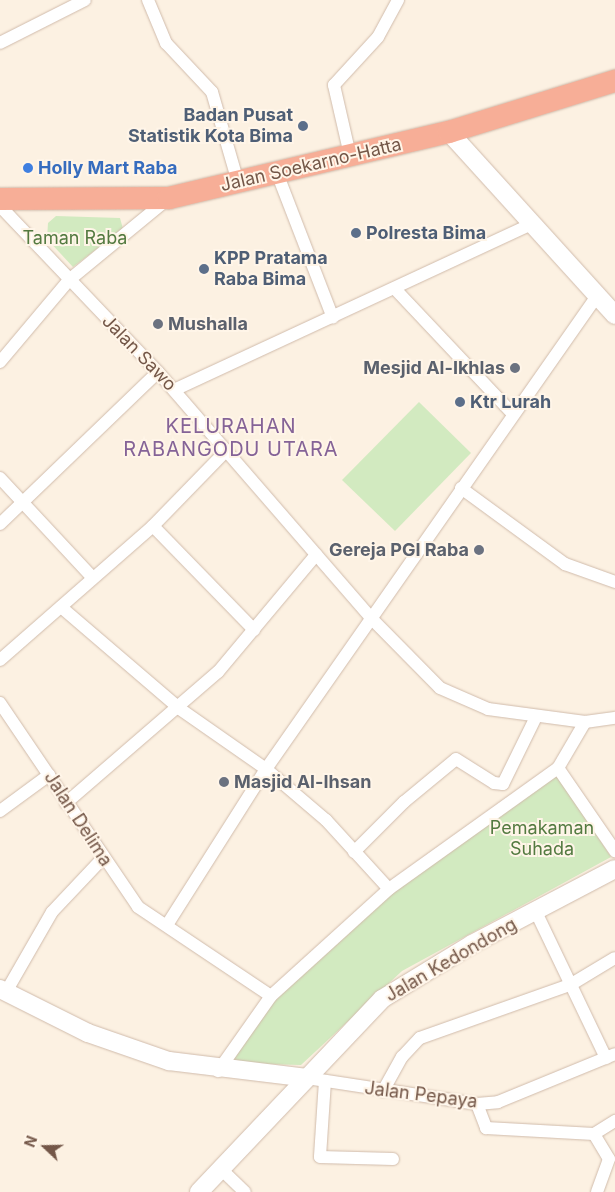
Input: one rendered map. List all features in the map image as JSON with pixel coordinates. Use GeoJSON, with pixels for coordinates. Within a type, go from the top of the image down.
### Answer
{"type":"FeatureCollection","features":[{"type":"Feature","properties":{"kind":"highway","name":"Jalan Soekarno-Hatta"},"geometry":{"type":"LineString","coordinates":[[0,199],[169,198],[449,132],[615,81]]}},
{"type":"Feature","properties":{"kind":"street"},"geometry":{"type":"LineString","coordinates":[[0,43],[85,0]]}},
{"type":"Feature","properties":{"kind":"street"},"geometry":{"type":"LineString","coordinates":[[148,0],[166,43],[212,92],[238,182]]}},
{"type":"Feature","properties":{"kind":"street"},"geometry":{"type":"LineString","coordinates":[[350,156],[334,85],[378,37],[398,0]]}},
{"type":"Feature","properties":{"kind":"street"},"geometry":{"type":"LineString","coordinates":[[449,132],[529,225],[615,315]]}},
{"type":"Feature","properties":{"kind":"street"},"geometry":{"type":"LineString","coordinates":[[277,173],[332,318]]}},
{"type":"Feature","properties":{"kind":"street"},"geometry":{"type":"LineString","coordinates":[[0,362],[69,280],[169,198]]}},
{"type":"Feature","properties":{"kind":"street","name":"Jalan Sawo"},"geometry":{"type":"LineString","coordinates":[[0,206],[158,372],[371,618],[440,688],[488,709],[536,717],[585,722],[613,721]]}},
{"type":"Feature","properties":{"kind":"street"},"geometry":{"type":"LineString","coordinates":[[174,390],[396,290],[529,225]]}},
{"type":"Feature","properties":{"kind":"street"},"geometry":{"type":"LineString","coordinates":[[396,290],[513,414]]}},
{"type":"Feature","properties":{"kind":"street"},"geometry":{"type":"LineString","coordinates":[[167,925],[266,769],[597,296]]}},
{"type":"Feature","properties":{"kind":"street"},"geometry":{"type":"LineString","coordinates":[[0,524],[158,372]]}},
{"type":"Feature","properties":{"kind":"street"},"geometry":{"type":"LineString","coordinates":[[0,660],[61,607],[92,577],[153,526],[226,451]]}},
{"type":"Feature","properties":{"kind":"street"},"geometry":{"type":"LineString","coordinates":[[0,478],[23,500],[92,577]]}},
{"type":"Feature","properties":{"kind":"street"},"geometry":{"type":"LineString","coordinates":[[461,488],[565,564],[615,582]]}},
{"type":"Feature","properties":{"kind":"street"},"geometry":{"type":"LineString","coordinates":[[153,526],[254,630]]}},
{"type":"Feature","properties":{"kind":"street"},"geometry":{"type":"LineString","coordinates":[[66,803],[180,709],[254,630],[316,555]]}},
{"type":"Feature","properties":{"kind":"street"},"geometry":{"type":"LineString","coordinates":[[61,607],[180,709],[266,769],[326,820],[390,889]]}},
{"type":"Feature","properties":{"kind":"street","name":"Jalan Delima"},"geometry":{"type":"LineString","coordinates":[[0,703],[103,858],[138,907],[270,996]]}},
{"type":"Feature","properties":{"kind":"street"},"geometry":{"type":"LineString","coordinates":[[354,852],[404,802],[456,759],[494,783],[503,784],[536,717]]}},
{"type":"Feature","properties":{"kind":"street"},"geometry":{"type":"LineString","coordinates":[[218,1070],[270,996],[390,889],[558,768],[585,722]]}},
{"type":"Feature","properties":{"kind":"street"},"geometry":{"type":"LineString","coordinates":[[558,768],[615,851]]}},
{"type":"Feature","properties":{"kind":"street"},"geometry":{"type":"LineString","coordinates":[[0,811],[49,775]]}},
{"type":"Feature","properties":{"kind":"street"},"geometry":{"type":"LineString","coordinates":[[103,858],[52,912],[3,990],[128,1048],[218,1070],[307,1078]]}},
{"type":"Feature","properties":{"kind":"street","name":"Jalan Kedondong"},"geometry":{"type":"LineString","coordinates":[[199,1192],[382,998],[472,944],[536,912],[615,868]]}},
{"type":"Feature","properties":{"kind":"street"},"geometry":{"type":"LineString","coordinates":[[536,912],[570,985],[610,1056]]}},
{"type":"Feature","properties":{"kind":"street"},"geometry":{"type":"LineString","coordinates":[[383,1091],[402,1057],[420,1038],[570,985],[615,958]]}},
{"type":"Feature","properties":{"kind":"street","name":"Jalan Pepaya"},"geometry":{"type":"LineString","coordinates":[[307,1078],[477,1104],[511,1099],[610,1056]]}},
{"type":"Feature","properties":{"kind":"street"},"geometry":{"type":"LineString","coordinates":[[325,1081],[320,1157],[393,1159]]}},
{"type":"Feature","properties":{"kind":"street"},"geometry":{"type":"LineString","coordinates":[[477,1104],[486,1128],[594,1134],[615,1121]]}},
{"type":"Feature","properties":{"kind":"street"},"geometry":{"type":"LineString","coordinates":[[594,1134],[612,1164],[597,1192]]}},
{"type":"Feature","properties":{"kind":"street"},"geometry":{"type":"LineString","coordinates":[[221,1169],[245,1192]]}},
{"type":"Feature","properties":{"kind":"green space","name":"Taman Raba"},"geometry":{"type":"Polygon","coordinates":[[[56,216],[120,218],[123,229],[73,267],[47,239],[48,223],[56,216]]]}},
{"type":"Feature","properties":{"kind":"green space"},"geometry":{"type":"Polygon","coordinates":[[[419,402],[471,453],[395,531],[342,480],[419,402]]]}},
{"type":"Feature","properties":{"kind":"green space","name":"Pemakaman Suhada"},"geometry":{"type":"Polygon","coordinates":[[[556,773],[611,857],[402,971],[301,1065],[231,1063],[279,993],[400,886],[556,773]]]}},
{"type":"Feature","properties":{"kind":"place","name":"Badan Pusat Statistik Kota Bima"},"geometry":{"type":"Point","coordinates":[303,126]}},
{"type":"Feature","properties":{"kind":"place","name":"Holly Mart Raba"},"geometry":{"type":"Point","coordinates":[28,168]}},
{"type":"Feature","properties":{"kind":"place","name":"Polresta Bima"},"geometry":{"type":"Point","coordinates":[356,233]}},
{"type":"Feature","properties":{"kind":"place","name":"KPP Pratama Raba Bima"},"geometry":{"type":"Point","coordinates":[204,269]}},
{"type":"Feature","properties":{"kind":"place","name":"Mushalla"},"geometry":{"type":"Point","coordinates":[158,324]}},
{"type":"Feature","properties":{"kind":"place","name":"Mesjid Al-Ikhlas"},"geometry":{"type":"Point","coordinates":[515,368]}},
{"type":"Feature","properties":{"kind":"place","name":"Ktr Lurah"},"geometry":{"type":"Point","coordinates":[460,402]}},
{"type":"Feature","properties":{"kind":"place","name":"Gereja PGI Raba"},"geometry":{"type":"Point","coordinates":[479,550]}},
{"type":"Feature","properties":{"kind":"place","name":"Masjid Al-Ihsan"},"geometry":{"type":"Point","coordinates":[224,782]}},
{"type":"Feature","properties":{"kind":"district","name":"KELURAHAN RABANGODU UTARA"},"geometry":{"type":"Point","coordinates":[231,438]}}]}
